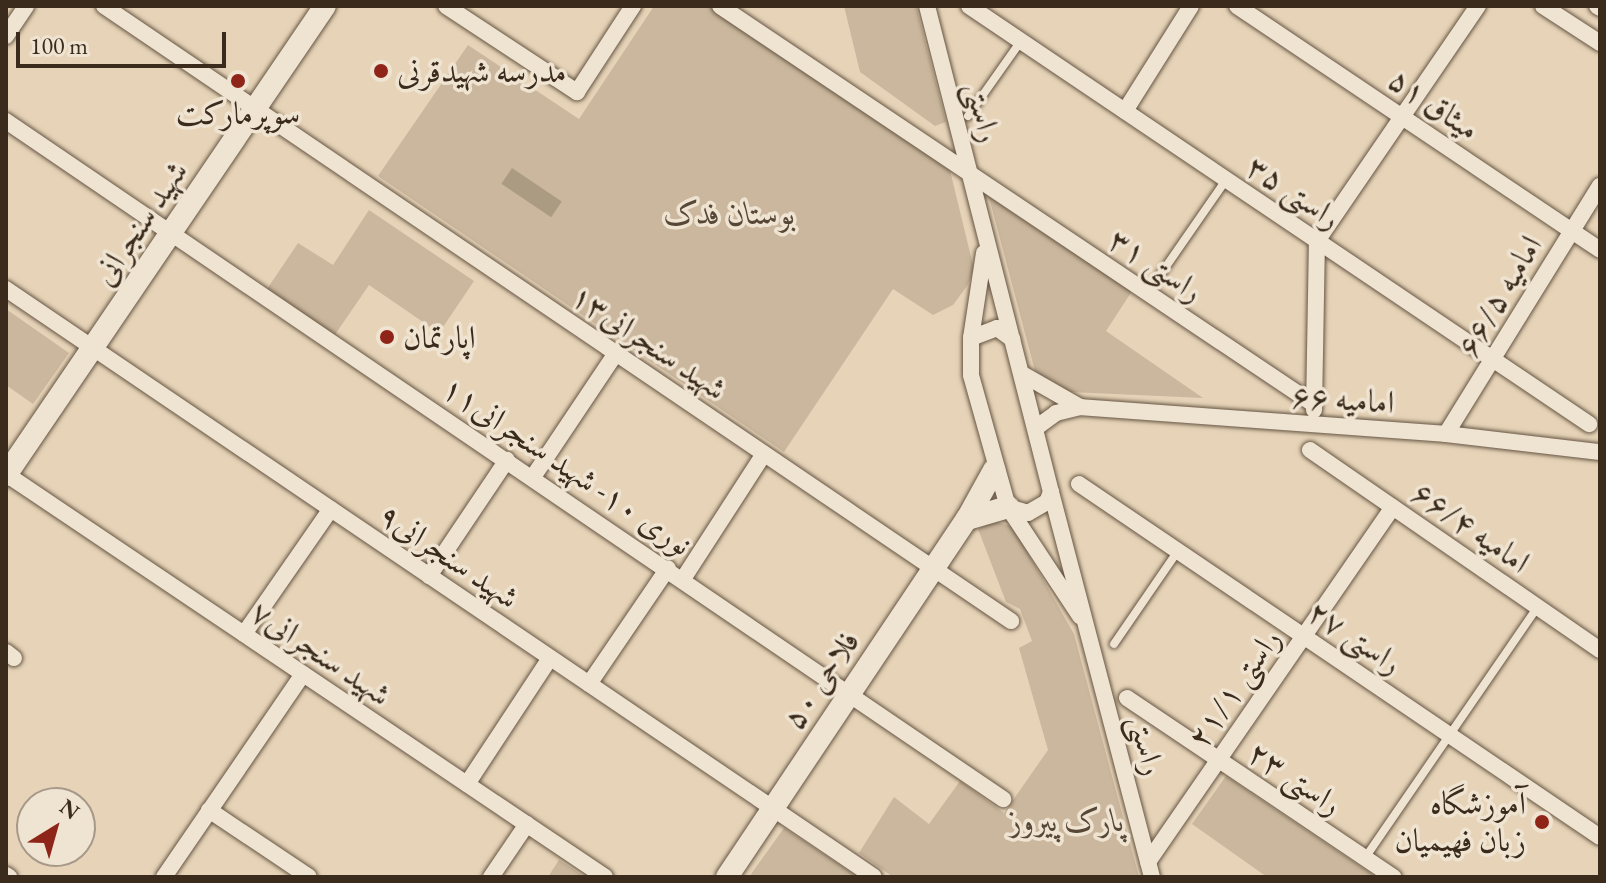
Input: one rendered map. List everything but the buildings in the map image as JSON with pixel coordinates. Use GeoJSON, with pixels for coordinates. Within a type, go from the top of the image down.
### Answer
{"type":"FeatureCollection","features":[{"type":"Feature","properties":{"kind":"street"},"geometry":{"type":"LineString","coordinates":[[6,36],[26,6]]}},
{"type":"Feature","properties":{"kind":"street","name":"شهید سنجرانی۱۳"},"geometry":{"type":"LineString","coordinates":[[104,6],[1011,621]]}},
{"type":"Feature","properties":{"kind":"street","name":"شهید سنجرانی"},"geometry":{"type":"LineString","coordinates":[[6,475],[325,6]]}},
{"type":"Feature","properties":{"kind":"street"},"geometry":{"type":"LineString","coordinates":[[446,6],[577,92],[633,6]]}},
{"type":"Feature","properties":{"kind":"street","name":"راستی"},"geometry":{"type":"LineString","coordinates":[[927,6],[1150,870]]}},
{"type":"Feature","properties":{"kind":"street","name":"راستی ۳۵"},"geometry":{"type":"LineString","coordinates":[[969,6],[1589,424]]}},
{"type":"Feature","properties":{"kind":"street"},"geometry":{"type":"LineString","coordinates":[[1125,111],[1191,6]]}},
{"type":"Feature","properties":{"kind":"street","name":"میثاق ۵۱"},"geometry":{"type":"LineString","coordinates":[[1237,6],[1600,250]]}},
{"type":"Feature","properties":{"kind":"street"},"geometry":{"type":"LineString","coordinates":[[1319,425],[1312,403],[1317,241],[1478,6]]}},
{"type":"Feature","properties":{"kind":"street"},"geometry":{"type":"LineString","coordinates":[[1543,6],[1600,43]]}},
{"type":"Feature","properties":{"kind":"street","name":"راستی ۳۱"},"geometry":{"type":"LineString","coordinates":[[728,8],[1312,403]]}},
{"type":"Feature","properties":{"kind":"street","name":"نوری ۱۰- شهید سنجرانی۱۱"},"geometry":{"type":"LineString","coordinates":[[6,121],[851,692],[1003,799]]}},
{"type":"Feature","properties":{"kind":"street","name":"امامیه ۶۶/۵"},"geometry":{"type":"LineString","coordinates":[[1446,434],[1600,186]]}},
{"type":"Feature","properties":{"kind":"street","name":"راستی"},"geometry":{"type":"LineString","coordinates":[[984,231],[984,273],[971,338],[971,375],[994,470],[1008,507],[1087,627]]}},
{"type":"Feature","properties":{"kind":"street","name":"شهید سنجرانی۹"},"geometry":{"type":"LineString","coordinates":[[6,289],[874,877]]}},
{"type":"Feature","properties":{"kind":"street"},"geometry":{"type":"LineString","coordinates":[[971,338],[987,327],[1012,339]]}},
{"type":"Feature","properties":{"kind":"street"},"geometry":{"type":"LineString","coordinates":[[533,477],[616,353]]}},
{"type":"Feature","properties":{"kind":"street"},"geometry":{"type":"LineString","coordinates":[[1024,375],[1080,407]]}},
{"type":"Feature","properties":{"kind":"street"},"geometry":{"type":"LineString","coordinates":[[1037,427],[1056,413],[1080,407]]}},
{"type":"Feature","properties":{"kind":"street","name":"امامیه ۶۶"},"geometry":{"type":"LineString","coordinates":[[1080,407],[1446,434],[1600,452]]}},
{"type":"Feature","properties":{"kind":"street","name":"امامیه ۶۶/۴"},"geometry":{"type":"LineString","coordinates":[[1310,450],[1600,650]]}},
{"type":"Feature","properties":{"kind":"street"},"geometry":{"type":"LineString","coordinates":[[683,579],[764,454]]}},
{"type":"Feature","properties":{"kind":"street"},"geometry":{"type":"LineString","coordinates":[[429,576],[507,460]]}},
{"type":"Feature","properties":{"kind":"street","name":"فلاحی ۵۰"},"geometry":{"type":"LineString","coordinates":[[727,877],[967,519],[994,470]]}},
{"type":"Feature","properties":{"kind":"street","name":"شهید سنجرانی۷"},"geometry":{"type":"LineString","coordinates":[[6,475],[605,877]]}},
{"type":"Feature","properties":{"kind":"street","name":"راستی ۲۷"},"geometry":{"type":"LineString","coordinates":[[1079,484],[1600,837]]}},
{"type":"Feature","properties":{"kind":"street"},"geometry":{"type":"LineString","coordinates":[[967,519],[1008,507],[1028,513],[1047,502],[1051,492]]}},
{"type":"Feature","properties":{"kind":"street","name":"راستی ۲۱/۱"},"geometry":{"type":"LineString","coordinates":[[1150,870],[1218,760],[1393,507]]}},
{"type":"Feature","properties":{"kind":"street"},"geometry":{"type":"LineString","coordinates":[[244,634],[331,509]]}},
{"type":"Feature","properties":{"kind":"street"},"geometry":{"type":"LineString","coordinates":[[589,684],[668,568]]}},
{"type":"Feature","properties":{"kind":"street"},"geometry":{"type":"LineString","coordinates":[[467,784],[550,658]]}},
{"type":"Feature","properties":{"kind":"street"},"geometry":{"type":"LineString","coordinates":[[164,877],[303,674]]}},
{"type":"Feature","properties":{"kind":"street","name":"راستی ۲۳"},"geometry":{"type":"LineString","coordinates":[[1127,698],[1393,877]]}},
{"type":"Feature","properties":{"kind":"street"},"geometry":{"type":"LineString","coordinates":[[209,810],[309,877]]}},
{"type":"Feature","properties":{"kind":"street"},"geometry":{"type":"LineString","coordinates":[[491,877],[527,824]]}},
{"type":"Feature","properties":{"kind":"lane"},"geometry":{"type":"LineString","coordinates":[[968,116],[1021,41]]}},
{"type":"Feature","properties":{"kind":"lane"},"geometry":{"type":"LineString","coordinates":[[1147,294],[1226,180]]}},
{"type":"Feature","properties":{"kind":"lane"},"geometry":{"type":"LineString","coordinates":[[1114,644],[1178,551]]}},
{"type":"Feature","properties":{"kind":"lane"},"geometry":{"type":"LineString","coordinates":[[1365,858],[1538,607]]}},
{"type":"Feature","properties":{"kind":"green space","name":"بوستان فدک"},"geometry":{"type":"Polygon","coordinates":[[[654,6],[724,6],[947,158],[974,269],[967,286],[953,305],[933,315],[893,289],[784,452],[378,176],[468,45],[579,119],[654,6]]]}},
{"type":"Feature","properties":{"kind":"green space"},"geometry":{"type":"Polygon","coordinates":[[[844,6],[916,6],[946,122],[935,126],[860,72],[844,6]]]}},
{"type":"Feature","properties":{"kind":"green space"},"geometry":{"type":"Polygon","coordinates":[[[985,182],[1136,285],[1106,331],[1203,398],[1070,392],[1035,371],[985,182]]]}},
{"type":"Feature","properties":{"kind":"green space"},"geometry":{"type":"Polygon","coordinates":[[[369,210],[474,281],[439,333],[369,285],[330,342],[263,295],[298,243],[333,265],[369,210]]]}},
{"type":"Feature","properties":{"kind":"green space"},"geometry":{"type":"Polygon","coordinates":[[[6,309],[69,353],[33,404],[6,385],[6,309]]]}},
{"type":"Feature","properties":{"kind":"green space","name":"پارک پیروز"},"geometry":{"type":"Polygon","coordinates":[[[994,521],[1013,527],[1074,634],[1139,877],[893,877],[859,853],[894,797],[929,824],[960,781],[1004,813],[1048,750],[1019,648],[1032,641],[1020,609],[1006,602],[978,529],[994,521]]]}},
{"type":"Feature","properties":{"kind":"green space"},"geometry":{"type":"Polygon","coordinates":[[[1226,776],[1376,877],[1267,877],[1192,824],[1226,776]]]}},
{"type":"Feature","properties":{"kind":"green space"},"geometry":{"type":"Polygon","coordinates":[[[784,828],[858,877],[749,877],[784,828]]]}},
{"type":"Feature","properties":{"kind":"green space"},"geometry":{"type":"Polygon","coordinates":[[[559,860],[585,877],[548,877],[559,860]]]}},
{"type":"Feature","properties":{"kind":"shaded area"},"geometry":{"type":"Polygon","coordinates":[[[512,168],[562,202],[551,217],[501,184],[512,168]]]}},
{"type":"Feature","properties":{"kind":"place","name":"مدرسه شهیدقرنی"},"geometry":{"type":"Point","coordinates":[381,71]}},
{"type":"Feature","properties":{"kind":"place","name":"سوپرمارکت"},"geometry":{"type":"Point","coordinates":[238,81]}},
{"type":"Feature","properties":{"kind":"place","name":"اپارتمان"},"geometry":{"type":"Point","coordinates":[387,337]}},
{"type":"Feature","properties":{"kind":"place","name":"آموزشگاه زبان فهیمیان"},"geometry":{"type":"Point","coordinates":[1542,822]}}]}
